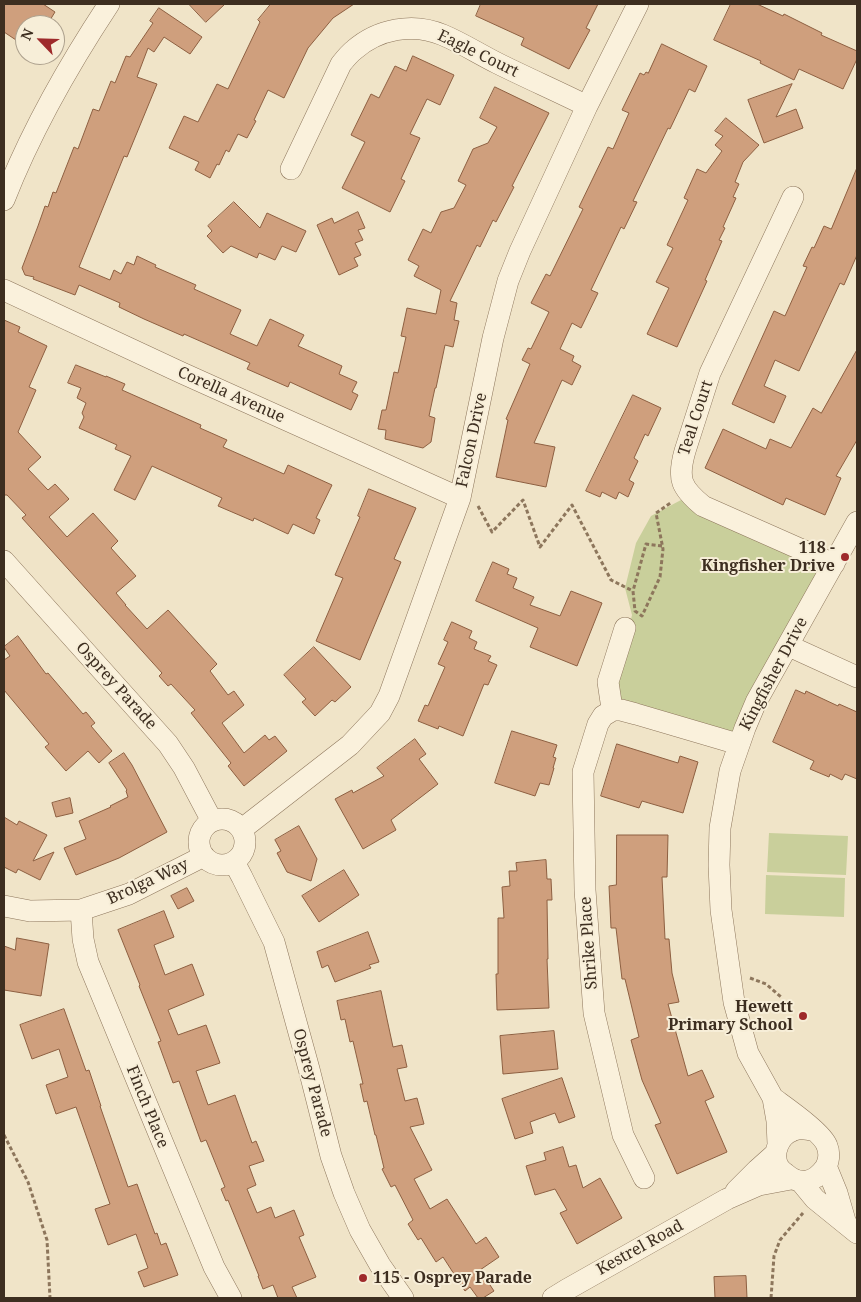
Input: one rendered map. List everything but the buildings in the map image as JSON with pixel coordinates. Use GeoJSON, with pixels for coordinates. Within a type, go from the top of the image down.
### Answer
{"type":"FeatureCollection","features":[{"type":"Feature","properties":{"kind":"street"},"geometry":{"type":"LineString","coordinates":[[4,200],[27,146],[61,81],[109,4]]}},
{"type":"Feature","properties":{"kind":"street","name":"Falcon Drive"},"geometry":{"type":"LineString","coordinates":[[242,829],[350,745],[380,713],[389,696],[468,500],[493,338],[508,281],[587,106],[638,4]]}},
{"type":"Feature","properties":{"kind":"street","name":"Eagle Court"},"geometry":{"type":"LineString","coordinates":[[291,169],[341,64],[354,50],[386,31],[405,28],[422,29],[442,34],[497,63],[587,106]]}},
{"type":"Feature","properties":{"kind":"street","name":"Teal Court"},"geometry":{"type":"LineString","coordinates":[[793,197],[710,373],[681,463],[680,473],[683,486],[703,506],[834,564]]}},
{"type":"Feature","properties":{"kind":"street","name":"Corella Avenue"},"geometry":{"type":"LineString","coordinates":[[4,290],[191,377],[468,500]]}},
{"type":"Feature","properties":{"kind":"street","name":"Kingfisher Drive"},"geometry":{"type":"LineString","coordinates":[[777,1149],[777,1121],[773,1098],[748,1053],[734,1002],[721,910],[720,828],[730,771],[738,744],[756,702],[857,522]]}},
{"type":"Feature","properties":{"kind":"street","name":"Osprey Parade"},"geometry":{"type":"LineString","coordinates":[[4,561],[168,744],[184,768],[212,821]]}},
{"type":"Feature","properties":{"kind":"street"},"geometry":{"type":"LineString","coordinates":[[625,628],[608,682],[613,710],[636,714],[738,744]]}},
{"type":"Feature","properties":{"kind":"street"},"geometry":{"type":"LineString","coordinates":[[788,646],[857,676]]}},
{"type":"Feature","properties":{"kind":"street","name":"Shrike Place"},"geometry":{"type":"LineString","coordinates":[[613,710],[603,716],[598,724],[583,772],[585,890],[594,1013],[623,1135],[644,1178]]}},
{"type":"Feature","properties":{"kind":"street"},"geometry":{"type":"LineString","coordinates":[[223,819],[234,822],[242,829],[245,842],[244,848],[242,854],[234,862],[223,865],[212,863],[204,856],[199,843],[202,830],[212,821],[223,819]]}},
{"type":"Feature","properties":{"kind":"street","name":"Brolga Way"},"geometry":{"type":"LineString","coordinates":[[4,906],[30,911],[81,910],[129,894],[204,856]]}},
{"type":"Feature","properties":{"kind":"street","name":"Osprey Parade"},"geometry":{"type":"LineString","coordinates":[[234,862],[274,942],[331,1156],[344,1193],[365,1239],[403,1298]]}},
{"type":"Feature","properties":{"kind":"street","name":"Finch Place"},"geometry":{"type":"LineString","coordinates":[[81,910],[83,939],[88,962],[214,1267],[231,1298]]}},
{"type":"Feature","properties":{"kind":"street","name":"Kingfisher Drive"},"geometry":{"type":"LineString","coordinates":[[773,1098],[815,1131]]}},
{"type":"Feature","properties":{"kind":"street"},"geometry":{"type":"LineString","coordinates":[[796,1181],[812,1180],[820,1175],[826,1166],[829,1154],[827,1145],[815,1131],[793,1130],[784,1136],[777,1149],[778,1165],[782,1171],[852,1229]]}},
{"type":"Feature","properties":{"kind":"street","name":"Kestrel Road"},"geometry":{"type":"LineString","coordinates":[[727,1199],[777,1149]]}},
{"type":"Feature","properties":{"kind":"street"},"geometry":{"type":"LineString","coordinates":[[826,1166],[852,1229]]}},
{"type":"Feature","properties":{"kind":"street","name":"Kestrel Road"},"geometry":{"type":"LineString","coordinates":[[553,1298],[727,1199],[759,1186],[796,1181]]}},
{"type":"Feature","properties":{"kind":"path"},"geometry":{"type":"LineString","coordinates":[[468,500],[492,532],[523,500],[540,547],[572,505],[611,580],[632,591]]}},
{"type":"Feature","properties":{"kind":"path"},"geometry":{"type":"LineString","coordinates":[[662,546],[646,544],[632,591],[636,611],[642,616],[660,576],[662,546],[656,513],[675,500]]}},
{"type":"Feature","properties":{"kind":"path"},"geometry":{"type":"LineString","coordinates":[[744,976],[766,984],[781,997]]}},
{"type":"Feature","properties":{"kind":"path"},"geometry":{"type":"LineString","coordinates":[[4,1135],[28,1182],[47,1240],[50,1298]]}},
{"type":"Feature","properties":{"kind":"path"},"geometry":{"type":"LineString","coordinates":[[771,1298],[774,1256],[780,1240],[815,1199]]}},
{"type":"Feature","properties":{"kind":"green space"},"geometry":{"type":"Polygon","coordinates":[[[681,500],[823,570],[733,734],[617,704],[614,692],[632,615],[625,588],[636,543],[651,516],[681,500]]]}},
{"type":"Feature","properties":{"kind":"green space"},"geometry":{"type":"Polygon","coordinates":[[[769,833],[848,836],[846,875],[767,872],[769,833]]]}},
{"type":"Feature","properties":{"kind":"green space"},"geometry":{"type":"Polygon","coordinates":[[[766,875],[845,878],[844,917],[765,914],[766,875]]]}},
{"type":"Feature","properties":{"kind":"place","name":"118 - Kingfisher Drive"},"geometry":{"type":"Point","coordinates":[845,557]}},
{"type":"Feature","properties":{"kind":"place","name":"Hewett Primary School"},"geometry":{"type":"Point","coordinates":[803,1016]}},
{"type":"Feature","properties":{"kind":"place","name":"115 - Osprey Parade"},"geometry":{"type":"Point","coordinates":[363,1278]}}]}
